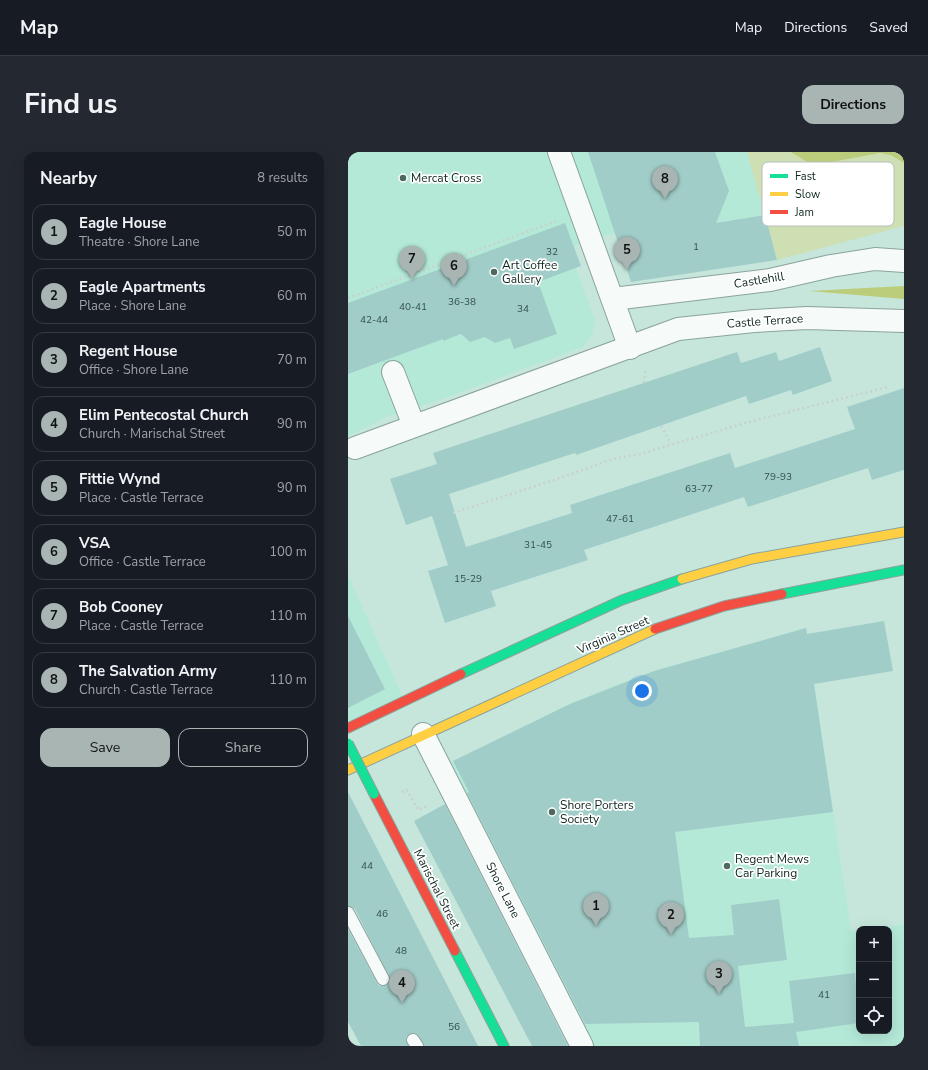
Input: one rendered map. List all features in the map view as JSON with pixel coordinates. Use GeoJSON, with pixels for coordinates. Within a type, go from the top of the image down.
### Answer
{"type":"FeatureCollection","features":[{"type":"Feature","properties":{"kind":"main road"},"geometry":{"type":"LineString","coordinates":[[348,728],[404,700],[622,600],[668,583],[701,572],[752,559],[904,532]]}},
{"type":"Feature","properties":{"kind":"main road","name":"Virginia Street"},"geometry":{"type":"LineString","coordinates":[[348,770],[648,631],[724,606],[904,570]]}},
{"type":"Feature","properties":{"kind":"main road","name":"Marischal Street"},"geometry":{"type":"LineString","coordinates":[[348,743],[504,1046]]}},
{"type":"Feature","properties":{"kind":"street"},"geometry":{"type":"LineString","coordinates":[[558,152],[630,348]]}},
{"type":"Feature","properties":{"kind":"street","name":"Castlehill"},"geometry":{"type":"LineString","coordinates":[[613,299],[770,280],[831,266],[875,259],[904,262]]}},
{"type":"Feature","properties":{"kind":"street","name":"Castle Terrace"},"geometry":{"type":"LineString","coordinates":[[355,448],[678,330],[715,324],[807,318],[904,321]]}},
{"type":"Feature","properties":{"kind":"street"},"geometry":{"type":"LineString","coordinates":[[394,372],[414,426]]}},
{"type":"Feature","properties":{"kind":"street","name":"Shore Lane"},"geometry":{"type":"LineString","coordinates":[[424,734],[582,1046]]}},
{"type":"Feature","properties":{"kind":"lane"},"geometry":{"type":"LineString","coordinates":[[348,912],[383,979]]}},
{"type":"Feature","properties":{"kind":"path"},"geometry":{"type":"LineString","coordinates":[[348,298],[583,218]]}},
{"type":"Feature","properties":{"kind":"path"},"geometry":{"type":"LineString","coordinates":[[453,513],[557,480],[613,459],[640,454],[791,411],[888,387]]}},
{"type":"Feature","properties":{"kind":"path"},"geometry":{"type":"LineString","coordinates":[[661,426],[671,444]]}},
{"type":"Feature","properties":{"kind":"path"},"geometry":{"type":"LineString","coordinates":[[380,806],[407,790],[418,810],[435,802]]}},
{"type":"Feature","properties":{"kind":"shaded area"},"geometry":{"type":"Polygon","coordinates":[[[348,152],[747,152],[762,204],[762,216],[707,225],[615,233],[574,246],[581,266],[576,268],[595,320],[592,336],[583,347],[434,402],[386,417],[348,437],[348,152]]]}},
{"type":"Feature","properties":{"kind":"shaded area"},"geometry":{"type":"Polygon","coordinates":[[[747,152],[904,152],[904,226],[777,260],[768,226],[894,226],[894,162],[762,162],[762,206],[747,152]]]}},
{"type":"Feature","properties":{"kind":"shaded area"},"geometry":{"type":"Polygon","coordinates":[[[348,575],[404,700],[348,728],[348,575]]]}},
{"type":"Feature","properties":{"kind":"shaded area"},"geometry":{"type":"Polygon","coordinates":[[[806,628],[851,931],[856,930],[856,1034],[892,1034],[892,926],[890,926],[904,924],[904,1046],[578,1046],[435,770],[569,704],[654,671],[806,628]]]}},
{"type":"Feature","properties":{"kind":"green space"},"geometry":{"type":"Polygon","coordinates":[[[791,152],[904,152],[904,163],[891,155],[880,153],[831,162],[807,162],[791,152]]]}},
{"type":"Feature","properties":{"kind":"green space"},"geometry":{"type":"Polygon","coordinates":[[[904,286],[904,299],[809,291],[904,286]]]}},
{"type":"Feature","properties":{"kind":"building"},"geometry":{"type":"Polygon","coordinates":[[[588,152],[715,152],[729,191],[716,223],[762,215],[762,226],[768,226],[777,260],[631,282],[588,152]]]}},
{"type":"Feature","properties":{"kind":"building"},"geometry":{"type":"Polygon","coordinates":[[[565,223],[581,266],[538,282],[557,334],[514,349],[510,338],[495,343],[485,337],[470,342],[461,334],[443,341],[443,339],[348,374],[348,303],[565,223]]]}},
{"type":"Feature","properties":{"kind":"building"},"geometry":{"type":"Polygon","coordinates":[[[820,347],[832,381],[793,395],[791,390],[749,404],[746,396],[576,455],[575,453],[449,494],[466,547],[572,513],[570,505],[730,453],[735,468],[855,429],[847,407],[904,388],[904,470],[872,480],[868,468],[748,507],[744,497],[584,550],[588,560],[491,591],[496,606],[445,623],[428,571],[448,565],[432,516],[406,525],[390,479],[437,464],[433,453],[737,352],[741,363],[776,352],[779,361],[820,347]]]}},
{"type":"Feature","properties":{"kind":"building"},"geometry":{"type":"Polygon","coordinates":[[[348,616],[385,689],[348,708],[348,616]]]}},
{"type":"Feature","properties":{"kind":"building"},"geometry":{"type":"Polygon","coordinates":[[[884,621],[893,671],[814,684],[833,812],[675,832],[689,938],[734,935],[731,905],[779,899],[787,960],[738,966],[745,1027],[794,1023],[789,981],[855,973],[856,1023],[796,1032],[799,1046],[700,1046],[699,1022],[585,1024],[467,793],[469,792],[453,761],[570,704],[654,671],[806,628],[807,634],[884,621]]]}},
{"type":"Feature","properties":{"kind":"building"},"geometry":{"type":"Polygon","coordinates":[[[348,792],[478,1046],[424,1046],[419,1036],[413,1033],[406,1037],[408,1046],[361,1046],[348,1022],[348,929],[379,986],[386,986],[390,979],[355,909],[348,906],[348,792]]]}},
{"type":"Feature","properties":{"kind":"building"},"geometry":{"type":"Polygon","coordinates":[[[445,804],[568,1046],[532,1046],[414,821],[445,804]]]}},
{"type":"Feature","properties":{"kind":"traffic: fast"},"geometry":{"type":"LineString","coordinates":[[782,594],[904,570]]}},
{"type":"Feature","properties":{"kind":"traffic: fast"},"geometry":{"type":"LineString","coordinates":[[461,674],[622,600],[682,579]]}},
{"type":"Feature","properties":{"kind":"traffic: fast"},"geometry":{"type":"LineString","coordinates":[[348,743],[374,794]]}},
{"type":"Feature","properties":{"kind":"traffic: fast"},"geometry":{"type":"LineString","coordinates":[[455,951],[504,1046]]}},
{"type":"Feature","properties":{"kind":"traffic: slow"},"geometry":{"type":"LineString","coordinates":[[682,579],[752,559],[904,532]]}},
{"type":"Feature","properties":{"kind":"traffic: slow"},"geometry":{"type":"LineString","coordinates":[[348,770],[655,629]]}},
{"type":"Feature","properties":{"kind":"traffic: jam"},"geometry":{"type":"LineString","coordinates":[[655,629],[724,606],[782,594]]}},
{"type":"Feature","properties":{"kind":"traffic: jam"},"geometry":{"type":"LineString","coordinates":[[348,728],[461,674]]}},
{"type":"Feature","properties":{"kind":"traffic: jam"},"geometry":{"type":"LineString","coordinates":[[374,794],[455,951]]}},
{"type":"Feature","properties":{"kind":"place","name":"Mercat Cross"},"geometry":{"type":"Point","coordinates":[403,178]}},
{"type":"Feature","properties":{"kind":"place","name":"The Salvation Army"},"geometry":{"type":"Point","coordinates":[665,199]}},
{"type":"Feature","properties":{"kind":"place","name":"Fittie Wynd"},"geometry":{"type":"Point","coordinates":[627,270]}},
{"type":"Feature","properties":{"kind":"place","name":"Art Coffee Gallery"},"geometry":{"type":"Point","coordinates":[494,272]}},
{"type":"Feature","properties":{"kind":"place","name":"Bob Cooney"},"geometry":{"type":"Point","coordinates":[412,279]}},
{"type":"Feature","properties":{"kind":"place","name":"VSA"},"geometry":{"type":"Point","coordinates":[454,286]}},
{"type":"Feature","properties":{"kind":"place","name":"Shore Porters Society"},"geometry":{"type":"Point","coordinates":[552,812]}},
{"type":"Feature","properties":{"kind":"place","name":"Regent Mews Car Parking"},"geometry":{"type":"Point","coordinates":[727,866]}},
{"type":"Feature","properties":{"kind":"place","name":"Eagle House"},"geometry":{"type":"Point","coordinates":[596,926]}},
{"type":"Feature","properties":{"kind":"place","name":"Eagle Apartments"},"geometry":{"type":"Point","coordinates":[671,935]}},
{"type":"Feature","properties":{"kind":"place","name":"Regent House"},"geometry":{"type":"Point","coordinates":[719,994]}},
{"type":"Feature","properties":{"kind":"place","name":"Elim Pentecostal Church"},"geometry":{"type":"Point","coordinates":[402,1003]}}]}
